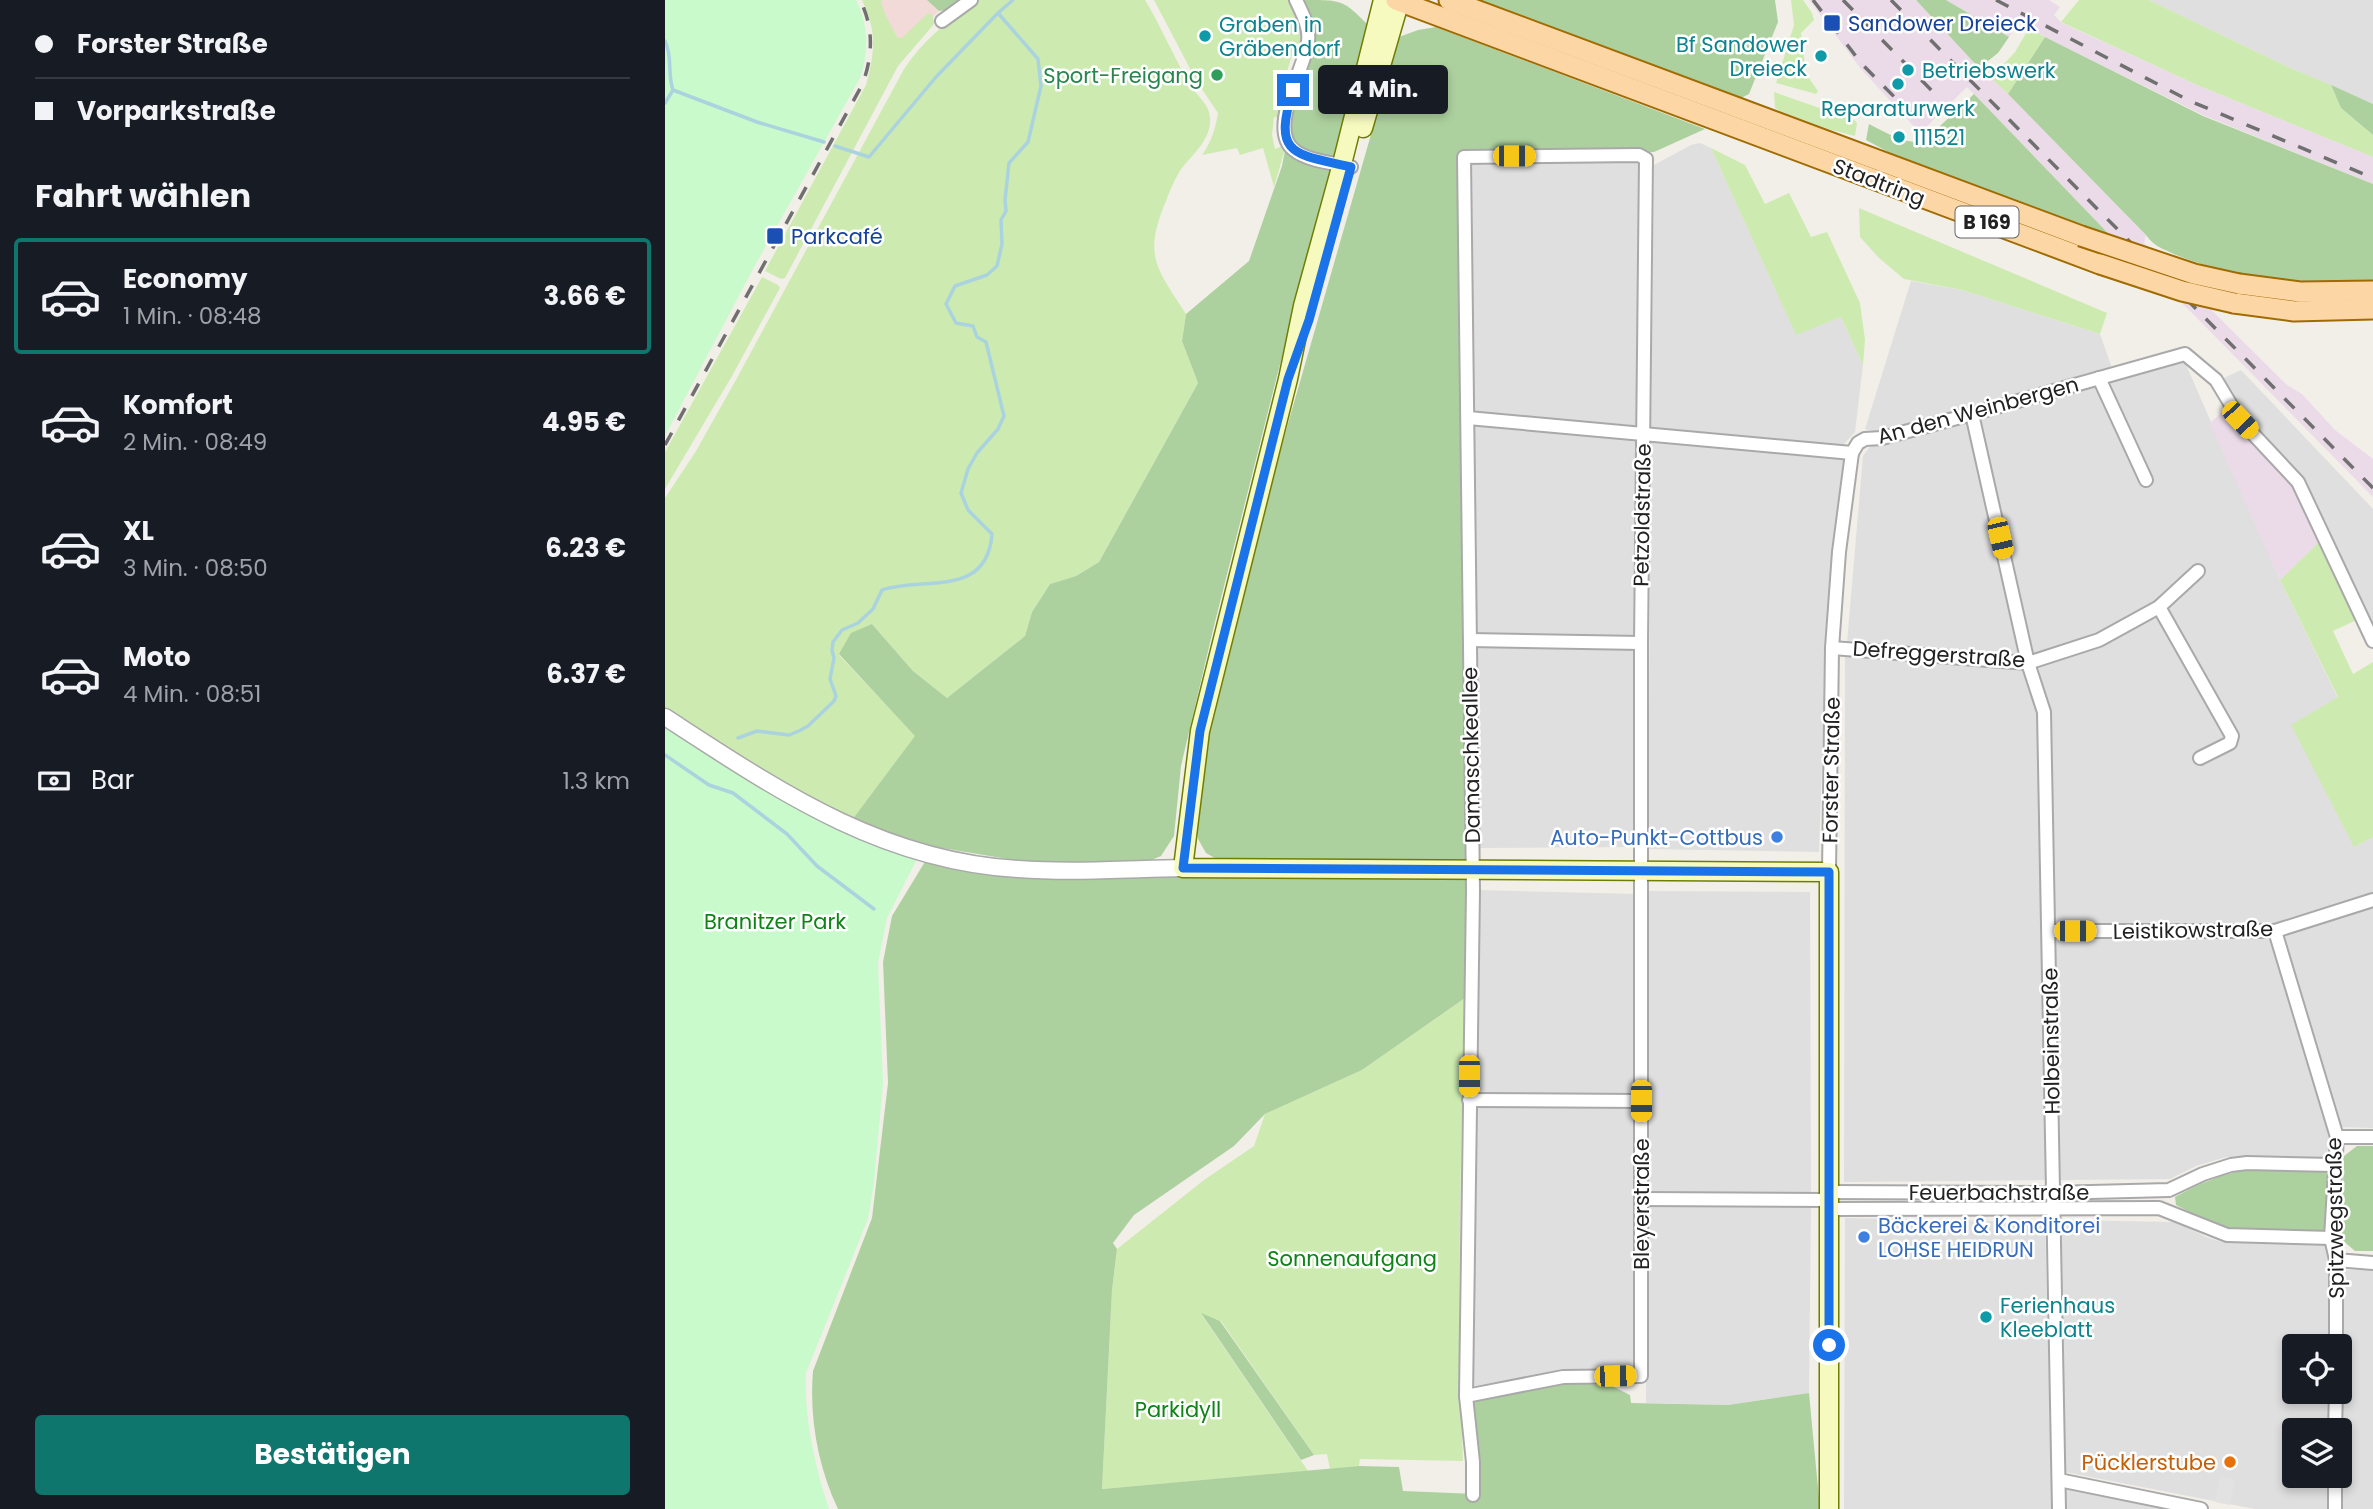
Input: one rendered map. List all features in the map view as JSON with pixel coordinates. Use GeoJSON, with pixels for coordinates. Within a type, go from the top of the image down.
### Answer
{"type":"FeatureCollection","features":[{"type":"Feature","properties":{"kind":"main road"},"geometry":{"type":"LineString","coordinates":[[1395,0],[1347,166],[1304,337],[1288,379],[1200,731],[1183,868],[1829,872]]}},
{"type":"Feature","properties":{"kind":"main road","name":"Stadtring"},"geometry":{"type":"LineString","coordinates":[[1395,0],[2100,264],[2182,291],[2234,303],[2294,311],[2373,309]]}},
{"type":"Feature","properties":{"kind":"main road","name":"Stadtring"},"geometry":{"type":"LineString","coordinates":[[1449,0],[2081,236],[2194,274],[2239,284],[2300,292],[2373,291]]}},
{"type":"Feature","properties":{"kind":"main road","name":"Forster Straße"},"geometry":{"type":"LineString","coordinates":[[1829,872],[1829,1509]]}},
{"type":"Feature","properties":{"kind":"street"},"geometry":{"type":"LineString","coordinates":[[943,21],[971,0]]}},
{"type":"Feature","properties":{"kind":"street"},"geometry":{"type":"LineString","coordinates":[[1296,0],[1305,18],[1308,41],[1285,115],[1285,137],[1291,149],[1300,154],[1347,166]]}},
{"type":"Feature","properties":{"kind":"street","name":"Damaschkeallee"},"geometry":{"type":"LineString","coordinates":[[1473,1495],[1473,1462],[1466,1396],[1472,870],[1464,157],[1639,155],[1646,159]]}},
{"type":"Feature","properties":{"kind":"street","name":"Petzoldstraße"},"geometry":{"type":"LineString","coordinates":[[1642,872],[1641,643],[1646,159]]}},
{"type":"Feature","properties":{"kind":"street","name":"An den Weinbergen"},"geometry":{"type":"LineString","coordinates":[[1468,418],[1855,448],[1865,439],[1882,438],[2185,354],[2216,380],[2240,420],[2298,482],[2373,641]]}},
{"type":"Feature","properties":{"kind":"street","name":"An den Weinbergen"},"geometry":{"type":"LineString","coordinates":[[2099,378],[2146,480]]}},
{"type":"Feature","properties":{"kind":"street","name":"Holbeinstraße"},"geometry":{"type":"LineString","coordinates":[[1972,414],[2028,663],[2044,712],[2059,1509]]}},
{"type":"Feature","properties":{"kind":"street","name":"Forster Straße"},"geometry":{"type":"LineString","coordinates":[[1829,872],[1832,648],[1839,552],[1855,448]]}},
{"type":"Feature","properties":{"kind":"street","name":"Defreggerstraße"},"geometry":{"type":"LineString","coordinates":[[1832,648],[2028,663],[2099,640],[2159,607],[2198,571]]}},
{"type":"Feature","properties":{"kind":"street"},"geometry":{"type":"LineString","coordinates":[[2159,607],[2232,736],[2230,743],[2200,758]]}},
{"type":"Feature","properties":{"kind":"street"},"geometry":{"type":"LineString","coordinates":[[1470,640],[1641,643]]}},
{"type":"Feature","properties":{"kind":"street"},"geometry":{"type":"LineString","coordinates":[[665,717],[773,787],[836,821],[878,839],[968,863],[1017,869],[1183,868]]}},
{"type":"Feature","properties":{"kind":"street","name":"Bleyerstraße"},"geometry":{"type":"LineString","coordinates":[[1466,1396],[1563,1377],[1641,1376],[1642,872]]}},
{"type":"Feature","properties":{"kind":"street","name":"Leistikowstraße"},"geometry":{"type":"LineString","coordinates":[[2050,931],[2275,931],[2373,900]]}},
{"type":"Feature","properties":{"kind":"street","name":"Spitzwegstraße"},"geometry":{"type":"LineString","coordinates":[[2275,931],[2337,1137],[2331,1238],[2336,1260],[2336,1334]]}},
{"type":"Feature","properties":{"kind":"street"},"geometry":{"type":"LineString","coordinates":[[1469,1100],[1641,1101]]}},
{"type":"Feature","properties":{"kind":"street"},"geometry":{"type":"LineString","coordinates":[[2337,1137],[2373,1137]]}},
{"type":"Feature","properties":{"kind":"street","name":"Feuerbachstraße"},"geometry":{"type":"LineString","coordinates":[[1829,1200],[2169,1190],[2203,1174],[2231,1165],[2334,1165]]}},
{"type":"Feature","properties":{"kind":"street","name":"Feuerbachstraße"},"geometry":{"type":"LineString","coordinates":[[1641,1199],[1829,1200],[2053,1208],[2159,1208],[2227,1235],[2331,1238]]}},
{"type":"Feature","properties":{"kind":"street"},"geometry":{"type":"LineString","coordinates":[[2336,1260],[2373,1263]]}},
{"type":"Feature","properties":{"kind":"street"},"geometry":{"type":"LineString","coordinates":[[2059,1480],[2201,1509]]}},
{"type":"Feature","properties":{"kind":"street"},"geometry":{"type":"LineString","coordinates":[[2335,1488],[2335,1509]]}},
{"type":"Feature","properties":{"kind":"shaded area"},"geometry":{"type":"Polygon","coordinates":[[[865,0],[960,0],[946,10],[939,11],[903,49],[870,10],[865,0]]]}},
{"type":"Feature","properties":{"kind":"shaded area"},"geometry":{"type":"Polygon","coordinates":[[[1809,0],[1916,0],[1979,68],[1981,75],[1993,80],[2008,94],[2146,235],[2144,243],[2287,385],[2302,394],[2335,430],[2373,459],[2373,497],[2190,311],[2111,236],[1967,87],[1920,133],[1861,69],[1809,0]]]}},
{"type":"Feature","properties":{"kind":"shaded area"},"geometry":{"type":"Polygon","coordinates":[[[1946,0],[2049,0],[2060,7],[2054,15],[2062,23],[2197,85],[2373,157],[2373,184],[2203,115],[2018,21],[2009,37],[1946,0]]]}},
{"type":"Feature","properties":{"kind":"shaded area"},"geometry":{"type":"Polygon","coordinates":[[[2149,0],[2373,0],[2373,104],[2288,67],[2149,0]]]}},
{"type":"Feature","properties":{"kind":"shaded area"},"geometry":{"type":"Polygon","coordinates":[[[1700,143],[1711,148],[1796,334],[1841,317],[1863,365],[1855,432],[1843,445],[1651,427],[1654,165],[1700,143]]]}},
{"type":"Feature","properties":{"kind":"shaded area"},"geometry":{"type":"Polygon","coordinates":[[[1472,161],[1640,163],[1640,426],[1474,412],[1472,161]]]}},
{"type":"Feature","properties":{"kind":"shaded area"},"geometry":{"type":"Polygon","coordinates":[[[1911,281],[1962,290],[2100,334],[2112,368],[1882,434],[1865,429],[1911,281]]]}},
{"type":"Feature","properties":{"kind":"shaded area"},"geometry":{"type":"Polygon","coordinates":[[[2184,360],[2280,580],[2338,698],[2354,847],[2373,837],[2373,893],[2276,925],[2054,926],[2051,712],[2033,651],[1978,417],[2184,360]]]}},
{"type":"Feature","properties":{"kind":"shaded area"},"geometry":{"type":"Polygon","coordinates":[[[2241,370],[2373,509],[2373,632],[2222,379],[2241,370]]]}},
{"type":"Feature","properties":{"kind":"shaded area"},"geometry":{"type":"Polygon","coordinates":[[[2227,408],[2296,484],[2322,539],[2280,580],[2210,423],[2227,408]]]}},
{"type":"Feature","properties":{"kind":"shaded area"},"geometry":{"type":"Polygon","coordinates":[[[1969,419],[2023,650],[2013,655],[1847,643],[1863,456],[1872,444],[1969,419]]]}},
{"type":"Feature","properties":{"kind":"shaded area"},"geometry":{"type":"Polygon","coordinates":[[[1475,424],[1639,438],[1635,638],[1475,634],[1475,424]]]}},
{"type":"Feature","properties":{"kind":"shaded area"},"geometry":{"type":"Polygon","coordinates":[[[1651,441],[1845,460],[1833,549],[1826,646],[1819,852],[1648,849],[1651,441]]]}},
{"type":"Feature","properties":{"kind":"shaded area"},"geometry":{"type":"Polygon","coordinates":[[[1476,645],[1635,650],[1635,847],[1480,848],[1476,645]]]}},
{"type":"Feature","properties":{"kind":"shaded area"},"geometry":{"type":"Polygon","coordinates":[[[1845,655],[2026,668],[2039,713],[2047,1180],[1844,1182],[1845,655]]]}},
{"type":"Feature","properties":{"kind":"shaded area"},"geometry":{"type":"Polygon","coordinates":[[[1478,890],[1636,894],[1635,1096],[1478,1096],[1478,890]]]}},
{"type":"Feature","properties":{"kind":"shaded area"},"geometry":{"type":"Polygon","coordinates":[[[1647,891],[1810,892],[1811,1196],[1648,1195],[1647,891]]]}},
{"type":"Feature","properties":{"kind":"shaded area"},"geometry":{"type":"Polygon","coordinates":[[[2373,905],[2373,1128],[2339,1127],[2280,936],[2373,905]]]}},
{"type":"Feature","properties":{"kind":"shaded area"},"geometry":{"type":"Polygon","coordinates":[[[2055,938],[2273,939],[2333,1137],[2331,1159],[2226,1157],[2196,1166],[2170,1179],[2058,1180],[2055,938]]]}},
{"type":"Feature","properties":{"kind":"shaded area"},"geometry":{"type":"Polygon","coordinates":[[[1636,1106],[1638,1370],[1565,1371],[1473,1386],[1472,1107],[1636,1106]]]}},
{"type":"Feature","properties":{"kind":"shaded area"},"geometry":{"type":"Polygon","coordinates":[[[1647,1204],[1811,1205],[1809,1393],[1728,1405],[1646,1403],[1647,1204]]]}},
{"type":"Feature","properties":{"kind":"shaded area"},"geometry":{"type":"Polygon","coordinates":[[[1845,1218],[2045,1222],[2052,1509],[1844,1509],[1845,1218]]]}},
{"type":"Feature","properties":{"kind":"shaded area"},"geometry":{"type":"Polygon","coordinates":[[[2059,1220],[2176,1222],[2225,1243],[2327,1243],[2332,1261],[2331,1334],[2282,1334],[2282,1404],[2331,1404],[2331,1418],[2282,1418],[2282,1488],[2331,1488],[2330,1509],[2255,1509],[2065,1472],[2059,1220]]]}},
{"type":"Feature","properties":{"kind":"shaded area"},"geometry":{"type":"Polygon","coordinates":[[[2341,1270],[2373,1270],[2373,1509],[2341,1509],[2341,1488],[2352,1488],[2352,1418],[2341,1418],[2341,1404],[2352,1404],[2352,1334],[2341,1334],[2341,1270]]]}},
{"type":"Feature","properties":{"kind":"shaded area"},"geometry":{"type":"Polygon","coordinates":[[[2220,1476],[2235,1479],[2230,1505],[2215,1502],[2220,1476]]]}},
{"type":"Feature","properties":{"kind":"shaded area"},"geometry":{"type":"Polygon","coordinates":[[[2065,1487],[2172,1509],[2064,1509],[2065,1487]]]}},
{"type":"Feature","properties":{"kind":"green space"},"geometry":{"type":"Polygon","coordinates":[[[665,0],[856,0],[866,39],[860,78],[753,269],[665,436],[665,0]]]}},
{"type":"Feature","properties":{"kind":"green space"},"geometry":{"type":"Polygon","coordinates":[[[862,0],[883,0],[881,2],[886,16],[897,37],[902,38],[927,14],[931,13],[935,23],[898,66],[785,278],[781,279],[765,271],[866,85],[873,42],[870,22],[862,0]]]}},
{"type":"Feature","properties":{"kind":"green space"},"geometry":{"type":"Polygon","coordinates":[[[927,0],[960,0],[946,10],[939,11],[927,0]]]}},
{"type":"Feature","properties":{"kind":"green space"},"geometry":{"type":"Polygon","coordinates":[[[976,0],[1145,0],[1210,117],[1206,136],[1180,171],[1170,191],[1159,220],[1154,249],[1160,272],[1186,314],[1182,341],[1198,383],[1099,562],[1076,576],[1050,584],[1032,612],[1025,636],[947,698],[913,671],[872,624],[839,655],[916,736],[852,820],[775,781],[665,708],[665,498],[696,451],[737,378],[904,69],[928,40],[976,0]]]}},
{"type":"Feature","properties":{"kind":"green space"},"geometry":{"type":"Polygon","coordinates":[[[1154,0],[1289,0],[1300,24],[1302,44],[1301,51],[1293,52],[1280,94],[1285,99],[1281,118],[1274,117],[1272,135],[1275,149],[1283,146],[1285,149],[1274,187],[1263,148],[1240,155],[1237,148],[1202,155],[1213,135],[1218,113],[1197,82],[1154,0]]]}},
{"type":"Feature","properties":{"kind":"green space"},"geometry":{"type":"Polygon","coordinates":[[[1303,0],[1336,1],[1348,7],[1371,28],[1278,372],[1213,630],[1181,766],[1174,836],[1161,856],[1144,863],[1025,862],[930,846],[852,820],[915,736],[839,654],[851,633],[872,624],[913,671],[947,698],[1025,636],[1032,612],[1050,584],[1076,576],[1099,562],[1198,383],[1182,341],[1186,314],[1249,261],[1282,166],[1291,119],[1314,37],[1311,18],[1303,0]]]}},
{"type":"Feature","properties":{"kind":"green space"},"geometry":{"type":"Polygon","coordinates":[[[1479,0],[1775,0],[1778,22],[1749,94],[1741,98],[1479,0]]]}},
{"type":"Feature","properties":{"kind":"green space"},"geometry":{"type":"Polygon","coordinates":[[[1791,0],[1803,0],[1814,20],[1801,33],[1806,74],[1818,91],[1816,94],[1776,83],[1794,25],[1791,0]]]}},
{"type":"Feature","properties":{"kind":"green space"},"geometry":{"type":"Polygon","coordinates":[[[1916,0],[1946,0],[2009,37],[1998,53],[1979,68],[1916,0]]]}},
{"type":"Feature","properties":{"kind":"green space"},"geometry":{"type":"Polygon","coordinates":[[[2079,0],[2149,0],[2331,85],[2341,108],[2373,135],[2373,157],[2197,85],[2061,22],[2079,0]]]}},
{"type":"Feature","properties":{"kind":"green space"},"geometry":{"type":"Polygon","coordinates":[[[1436,27],[1705,129],[1654,152],[1460,152],[1465,863],[1220,861],[1206,853],[1198,839],[1196,824],[1208,736],[1229,629],[1399,37],[1436,27]]]}},
{"type":"Feature","properties":{"kind":"green space"},"geometry":{"type":"Polygon","coordinates":[[[2029,28],[2045,37],[2008,94],[1993,80],[1989,80],[2015,52],[2029,28]]]}},
{"type":"Feature","properties":{"kind":"green space"},"geometry":{"type":"Polygon","coordinates":[[[2045,37],[2203,116],[2373,184],[2373,281],[2298,281],[2248,275],[2200,263],[2156,245],[2008,94],[2045,37]]]}},
{"type":"Feature","properties":{"kind":"green space"},"geometry":{"type":"Polygon","coordinates":[[[2331,85],[2373,104],[2373,135],[2341,108],[2331,85]]]}},
{"type":"Feature","properties":{"kind":"green space"},"geometry":{"type":"Polygon","coordinates":[[[1774,92],[1854,120],[1857,123],[1855,136],[1780,111],[1775,108],[1774,92]]]}},
{"type":"Feature","properties":{"kind":"green space"},"geometry":{"type":"Polygon","coordinates":[[[1974,94],[2111,236],[1892,154],[1866,140],[1869,124],[1902,139],[1923,142],[1974,94]]]}},
{"type":"Feature","properties":{"kind":"green space"},"geometry":{"type":"Polygon","coordinates":[[[1711,148],[1745,165],[1765,204],[1789,193],[1811,237],[1827,232],[1860,303],[1865,340],[1863,365],[1841,317],[1796,335],[1711,148]]]}},
{"type":"Feature","properties":{"kind":"green space"},"geometry":{"type":"Polygon","coordinates":[[[1859,208],[2107,313],[2100,334],[1962,290],[1904,279],[1860,237],[1859,208]]]}},
{"type":"Feature","properties":{"kind":"green space"},"geometry":{"type":"Polygon","coordinates":[[[762,277],[780,288],[665,489],[665,452],[762,277]]]}},
{"type":"Feature","properties":{"kind":"green space"},"geometry":{"type":"Polygon","coordinates":[[[2322,539],[2361,618],[2333,631],[2353,674],[2373,662],[2373,837],[2354,847],[2291,725],[2338,697],[2280,580],[2322,539]]]}},
{"type":"Feature","properties":{"kind":"green space","name":"Branitzer Park"},"geometry":{"type":"Polygon","coordinates":[[[665,723],[918,857],[887,918],[878,963],[883,1083],[868,1219],[806,1373],[811,1442],[829,1509],[665,1509],[665,723]]]}},
{"type":"Feature","properties":{"kind":"green space"},"geometry":{"type":"Polygon","coordinates":[[[926,860],[1011,878],[1142,875],[1465,876],[1465,998],[1362,1070],[1265,1114],[1234,1146],[1134,1215],[1113,1243],[1117,1249],[1112,1290],[1102,1489],[1359,1466],[1399,1467],[1403,1491],[1476,1494],[1472,1399],[1562,1383],[1610,1385],[1630,1395],[1631,1403],[1728,1405],[1809,1393],[1820,1509],[838,1509],[820,1459],[812,1406],[813,1371],[872,1218],[888,1083],[883,962],[892,916],[926,860]]]}},
{"type":"Feature","properties":{"kind":"green space"},"geometry":{"type":"Polygon","coordinates":[[[1465,998],[1460,1288],[1463,1461],[1360,1459],[1359,1466],[1330,1469],[1327,1454],[1314,1455],[1221,1321],[1202,1315],[1308,1471],[1102,1489],[1112,1290],[1117,1249],[1204,1180],[1254,1146],[1265,1114],[1362,1070],[1465,998]]]}},
{"type":"Feature","properties":{"kind":"green space"},"geometry":{"type":"Polygon","coordinates":[[[2357,1146],[2373,1146],[2373,1251],[2355,1251],[2341,1239],[2344,1156],[2357,1146]]]}},
{"type":"Feature","properties":{"kind":"green space"},"geometry":{"type":"Polygon","coordinates":[[[2248,1170],[2329,1172],[2329,1231],[2229,1229],[2176,1205],[2175,1197],[2193,1188],[2219,1177],[2248,1170]]]}},
{"type":"Feature","properties":{"kind":"green space"},"geometry":{"type":"Polygon","coordinates":[[[1201,1313],[1220,1321],[1314,1455],[1301,1460],[1201,1313]]]}},
{"type":"Feature","properties":{"kind":"waterway"},"geometry":{"type":"LineString","coordinates":[[998,13],[1013,0]]}},
{"type":"Feature","properties":{"kind":"waterway"},"geometry":{"type":"LineString","coordinates":[[738,738],[757,731],[789,735],[808,726],[834,701],[836,696],[830,679],[834,658],[833,642],[842,630],[858,623],[873,609],[882,590],[966,577],[978,568],[988,554],[992,534],[968,510],[961,493],[968,469],[977,453],[998,429],[1004,416],[986,342],[977,337],[973,326],[956,323],[946,304],[955,286],[987,275],[997,266],[1002,244],[1001,220],[1006,211],[1009,163],[1028,142],[1041,86],[1038,59],[998,13],[936,77],[869,157],[835,146]]}},
{"type":"Feature","properties":{"kind":"waterway"},"geometry":{"type":"LineString","coordinates":[[665,41],[673,90],[757,122],[824,142]]}},
{"type":"Feature","properties":{"kind":"waterway"},"geometry":{"type":"LineString","coordinates":[[665,103],[673,90]]}},
{"type":"Feature","properties":{"kind":"waterway"},"geometry":{"type":"LineString","coordinates":[[665,755],[709,785],[733,793],[787,834],[817,866],[874,909]]}},
{"type":"Feature","properties":{"kind":"railway"},"geometry":{"type":"LineString","coordinates":[[665,445],[862,85],[870,53],[870,31],[860,0]]}},
{"type":"Feature","properties":{"kind":"railway"},"geometry":{"type":"LineString","coordinates":[[1813,0],[1861,63],[1916,119]]}},
{"type":"Feature","properties":{"kind":"railway"},"geometry":{"type":"LineString","coordinates":[[1843,0],[1937,96]]}},
{"type":"Feature","properties":{"kind":"railway"},"geometry":{"type":"LineString","coordinates":[[1891,0],[2373,488]]}},
{"type":"Feature","properties":{"kind":"railway"},"geometry":{"type":"LineString","coordinates":[[1996,0],[2190,101],[2373,178]]}},
{"type":"Feature","properties":{"kind":"place","name":"Sandower Dreieck"},"geometry":{"type":"Point","coordinates":[1832,23]}},
{"type":"Feature","properties":{"kind":"place","name":"Graben in Gräbendorf"},"geometry":{"type":"Point","coordinates":[1205,36]}},
{"type":"Feature","properties":{"kind":"place","name":"Bf Sandower Dreieck"},"geometry":{"type":"Point","coordinates":[1821,56]}},
{"type":"Feature","properties":{"kind":"place","name":"Betriebswerk"},"geometry":{"type":"Point","coordinates":[1908,70]}},
{"type":"Feature","properties":{"kind":"place","name":"Sport-Freigang"},"geometry":{"type":"Point","coordinates":[1217,75]}},
{"type":"Feature","properties":{"kind":"place","name":"Reparaturwerk"},"geometry":{"type":"Point","coordinates":[1898,84]}},
{"type":"Feature","properties":{"kind":"place","name":"111521"},"geometry":{"type":"Point","coordinates":[1899,137]}},
{"type":"Feature","properties":{"kind":"place","name":"Parkcafé"},"geometry":{"type":"Point","coordinates":[775,236]}},
{"type":"Feature","properties":{"kind":"place","name":"Auto-Punkt-Cottbus"},"geometry":{"type":"Point","coordinates":[1777,837]}},
{"type":"Feature","properties":{"kind":"place","name":"Bäckerei & Konditorei LOHSE HEIDRUN"},"geometry":{"type":"Point","coordinates":[1864,1237]}},
{"type":"Feature","properties":{"kind":"place","name":"Ferienhaus Kleeblatt"},"geometry":{"type":"Point","coordinates":[1986,1317]}},
{"type":"Feature","properties":{"kind":"place","name":"Pücklerstube"},"geometry":{"type":"Point","coordinates":[2230,1462]}},
{"type":"Feature","properties":{"kind":"route"},"geometry":{"type":"LineString","coordinates":[[1293,90],[1284,125],[1285,137],[1291,149],[1300,154],[1351,167],[1309,320],[1288,379],[1200,731],[1183,868],[1829,872],[1829,1345]]}},
{"type":"Feature","properties":{"kind":"park label","name":"Sonnenaufgang"},"geometry":{"type":"Point","coordinates":[1352,1258]}},
{"type":"Feature","properties":{"kind":"park label","name":"Parkidyll"},"geometry":{"type":"Point","coordinates":[1178,1409]}}]}
